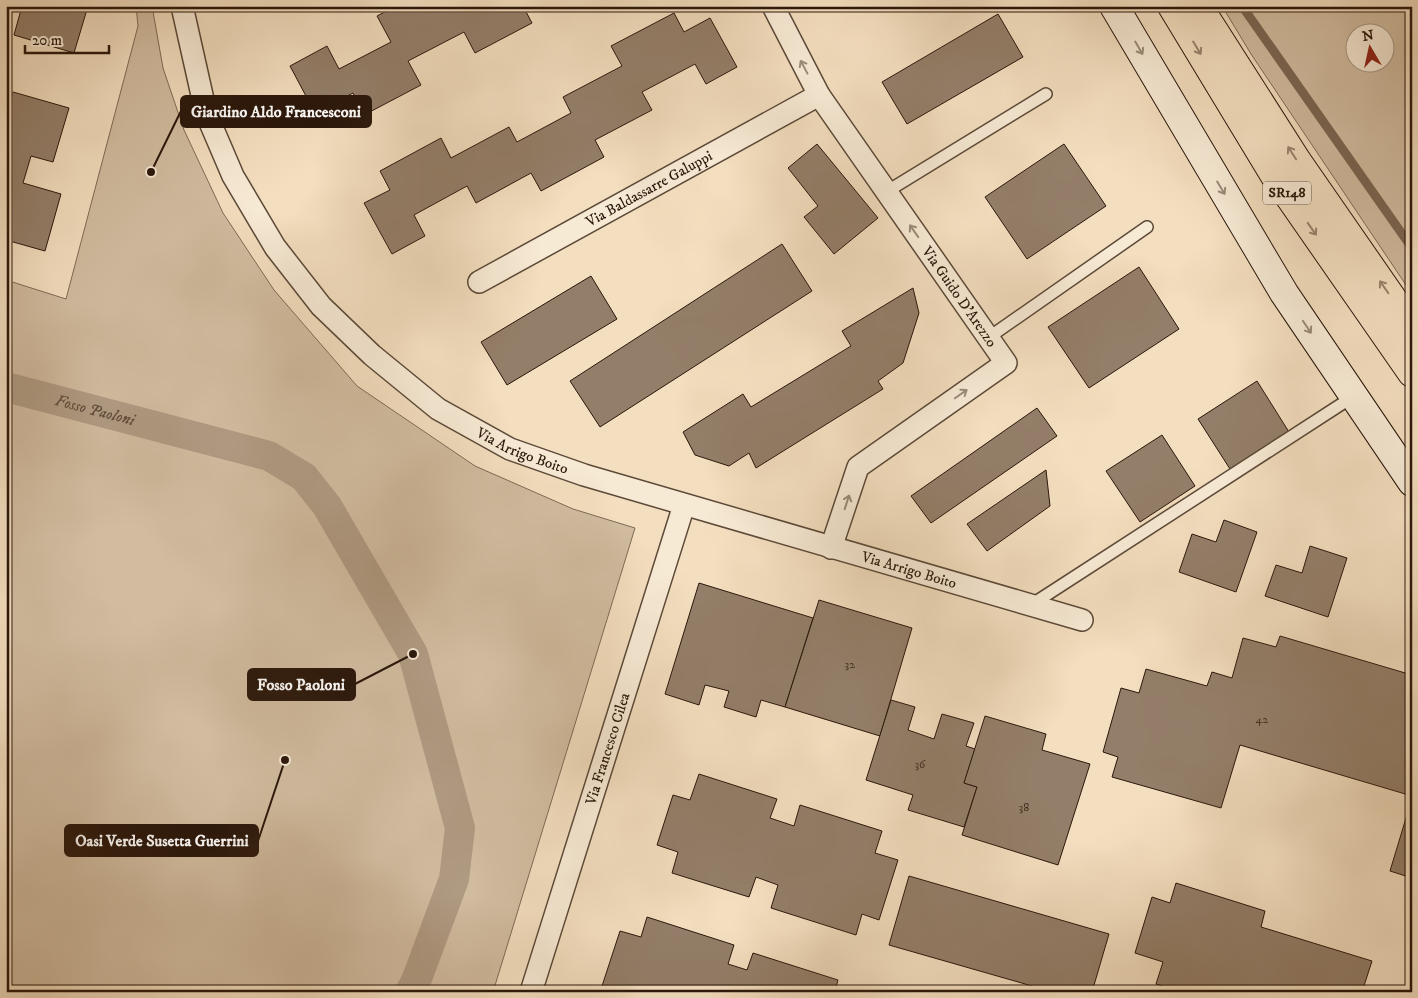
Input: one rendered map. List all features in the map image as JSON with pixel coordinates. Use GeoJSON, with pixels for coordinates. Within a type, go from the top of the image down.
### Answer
{"type":"FeatureCollection","features":[{"type":"Feature","properties":{"kind":"main road","name":"SR148"},"geometry":{"type":"LineString","coordinates":[[1172,6],[1275,176],[1412,373]]}},
{"type":"Feature","properties":{"kind":"main road","name":"SR148"},"geometry":{"type":"LineString","coordinates":[[1198,6],[1297,161],[1412,327]]}},
{"type":"Feature","properties":{"kind":"street","name":"Via Arrigo Boito"},"geometry":{"type":"LineString","coordinates":[[182,6],[206,113],[233,176],[275,247],[321,306],[372,355],[438,409],[510,449],[584,475],[1082,620]]}},
{"type":"Feature","properties":{"kind":"street","name":"Via Guido D'Arezzo"},"geometry":{"type":"LineString","coordinates":[[773,6],[819,96],[1006,363],[858,467],[831,548]]}},
{"type":"Feature","properties":{"kind":"street"},"geometry":{"type":"LineString","coordinates":[[1114,6],[1284,293],[1412,482]]}},
{"type":"Feature","properties":{"kind":"street","name":"Via Baldassarre Galuppi"},"geometry":{"type":"LineString","coordinates":[[479,282],[819,96]]}},
{"type":"Feature","properties":{"kind":"street","name":"Via Francesco Cilea"},"geometry":{"type":"LineString","coordinates":[[531,992],[684,505]]}},
{"type":"Feature","properties":{"kind":"lane"},"geometry":{"type":"LineString","coordinates":[[886,192],[1046,94]]}},
{"type":"Feature","properties":{"kind":"lane"},"geometry":{"type":"LineString","coordinates":[[988,338],[1147,227]]}},
{"type":"Feature","properties":{"kind":"lane"},"geometry":{"type":"LineString","coordinates":[[1031,605],[1354,396]]}},
{"type":"Feature","properties":{"kind":"shaded area"},"geometry":{"type":"Polygon","coordinates":[[[136,6],[152,6],[163,68],[184,130],[223,213],[274,290],[357,386],[475,466],[573,509],[635,528],[493,992],[6,992],[6,280],[66,299],[138,26],[136,6]]]}},
{"type":"Feature","properties":{"kind":"shaded area"},"geometry":{"type":"Polygon","coordinates":[[[1222,6],[1412,6],[1412,294],[1251,54],[1222,6]]]}},
{"type":"Feature","properties":{"kind":"building"},"geometry":{"type":"Polygon","coordinates":[[[22,6],[88,6],[74,53],[14,35],[22,6]]]}},
{"type":"Feature","properties":{"kind":"building"},"geometry":{"type":"Polygon","coordinates":[[[396,6],[523,6],[532,23],[475,53],[464,32],[408,61],[421,85],[364,115],[353,93],[315,113],[290,66],[327,46],[339,69],[391,42],[377,16],[396,6]]]}},
{"type":"Feature","properties":{"kind":"building"},"geometry":{"type":"Polygon","coordinates":[[[674,13],[684,32],[710,18],[737,67],[706,84],[695,64],[642,92],[652,110],[595,140],[604,157],[541,191],[531,173],[476,203],[467,186],[414,215],[425,236],[392,254],[364,203],[390,190],[380,171],[441,138],[451,158],[509,127],[517,142],[571,113],[563,97],[622,66],[611,46],[674,13]]]}},
{"type":"Feature","properties":{"kind":"building"},"geometry":{"type":"Polygon","coordinates":[[[998,14],[1023,57],[907,124],[882,82],[998,14]]]}},
{"type":"Feature","properties":{"kind":"building"},"geometry":{"type":"Polygon","coordinates":[[[13,92],[69,108],[53,162],[31,156],[23,183],[61,194],[45,251],[6,240],[6,117],[13,92]]]}},
{"type":"Feature","properties":{"kind":"building"},"geometry":{"type":"Polygon","coordinates":[[[817,144],[878,218],[834,254],[804,217],[818,206],[788,168],[817,144]]]}},
{"type":"Feature","properties":{"kind":"building"},"geometry":{"type":"Polygon","coordinates":[[[1064,144],[1106,206],[1027,259],[985,197],[1064,144]]]}},
{"type":"Feature","properties":{"kind":"building"},"geometry":{"type":"Polygon","coordinates":[[[782,244],[812,291],[600,427],[570,381],[782,244]]]}},
{"type":"Feature","properties":{"kind":"building"},"geometry":{"type":"Polygon","coordinates":[[[1139,267],[1179,329],[1089,388],[1048,327],[1139,267]]]}},
{"type":"Feature","properties":{"kind":"building"},"geometry":{"type":"Polygon","coordinates":[[[591,276],[617,319],[507,385],[481,342],[591,276]]]}},
{"type":"Feature","properties":{"kind":"building"},"geometry":{"type":"Polygon","coordinates":[[[913,288],[919,313],[903,363],[878,381],[883,389],[756,468],[749,453],[729,466],[695,455],[683,432],[743,394],[751,407],[851,346],[842,331],[913,288]]]}},
{"type":"Feature","properties":{"kind":"building"},"geometry":{"type":"Polygon","coordinates":[[[1257,381],[1289,432],[1230,469],[1198,419],[1257,381]]]}},
{"type":"Feature","properties":{"kind":"building"},"geometry":{"type":"Polygon","coordinates":[[[1037,408],[1057,436],[931,523],[911,496],[1037,408]]]}},
{"type":"Feature","properties":{"kind":"building"},"geometry":{"type":"Polygon","coordinates":[[[1162,435],[1195,486],[1140,522],[1106,471],[1162,435]]]}},
{"type":"Feature","properties":{"kind":"building"},"geometry":{"type":"Polygon","coordinates":[[[1046,470],[1050,506],[987,551],[967,524],[1046,470]]]}},
{"type":"Feature","properties":{"kind":"building"},"geometry":{"type":"Polygon","coordinates":[[[1224,520],[1257,532],[1236,592],[1179,572],[1192,534],[1216,542],[1224,520]]]}},
{"type":"Feature","properties":{"kind":"building"},"geometry":{"type":"Polygon","coordinates":[[[1310,546],[1347,558],[1328,617],[1265,596],[1276,565],[1302,573],[1310,546]]]}},
{"type":"Feature","properties":{"kind":"building"},"geometry":{"type":"Polygon","coordinates":[[[699,583],[813,618],[785,707],[761,700],[756,717],[724,707],[729,691],[705,685],[699,705],[665,694],[699,583]]]}},
{"type":"Feature","properties":{"kind":"building"},"geometry":{"type":"Polygon","coordinates":[[[819,600],[912,628],[880,736],[785,707],[819,600]]]}},
{"type":"Feature","properties":{"kind":"building"},"geometry":{"type":"Polygon","coordinates":[[[1280,636],[1412,675],[1412,796],[1240,745],[1221,808],[1112,777],[1118,757],[1103,752],[1121,688],[1139,693],[1146,669],[1207,686],[1212,672],[1232,678],[1243,638],[1276,647],[1280,636]]]}},
{"type":"Feature","properties":{"kind":"building"},"geometry":{"type":"Polygon","coordinates":[[[891,700],[915,707],[908,730],[934,739],[942,714],[974,723],[966,746],[975,749],[964,783],[977,787],[964,827],[908,810],[913,795],[866,780],[891,700]]]}},
{"type":"Feature","properties":{"kind":"building"},"geometry":{"type":"Polygon","coordinates":[[[985,716],[1046,734],[1042,750],[1090,764],[1058,865],[962,835],[977,787],[964,783],[985,716]]]}},
{"type":"Feature","properties":{"kind":"building"},"geometry":{"type":"Polygon","coordinates":[[[699,774],[777,799],[770,818],[794,826],[800,805],[882,831],[875,853],[898,860],[879,920],[862,914],[856,935],[771,908],[778,885],[756,877],[749,897],[672,873],[678,852],[657,845],[673,795],[690,800],[699,774]]]}},
{"type":"Feature","properties":{"kind":"building"},"geometry":{"type":"Polygon","coordinates":[[[1412,798],[1412,878],[1390,871],[1412,798]]]}},
{"type":"Feature","properties":{"kind":"building"},"geometry":{"type":"Polygon","coordinates":[[[909,876],[1109,934],[1092,992],[1053,992],[889,945],[909,876]]]}},
{"type":"Feature","properties":{"kind":"building"},"geometry":{"type":"Polygon","coordinates":[[[1176,883],[1265,911],[1261,927],[1372,961],[1362,992],[1260,992],[1241,986],[1239,992],[1180,992],[1156,984],[1163,962],[1135,953],[1152,897],[1170,903],[1176,883]]]}},
{"type":"Feature","properties":{"kind":"building"},"geometry":{"type":"Polygon","coordinates":[[[647,917],[734,945],[728,964],[747,970],[753,953],[838,980],[835,991],[838,992],[619,992],[602,986],[620,931],[641,937],[647,917]]]}},
{"type":"Feature","properties":{"kind":"waterway"},"geometry":{"type":"LineString","coordinates":[[1242,6],[1412,248]]}},
{"type":"Feature","properties":{"kind":"waterway","name":"Fosso Paoloni"},"geometry":{"type":"LineString","coordinates":[[6,387],[269,456],[304,477],[327,506],[413,654],[460,828],[454,879],[416,981],[410,992]]}},
{"type":"Feature","properties":{"kind":"place","name":"Giardino Aldo Francesconi"},"geometry":{"type":"Point","coordinates":[151,172]}},
{"type":"Feature","properties":{"kind":"place","name":"Fosso Paoloni"},"geometry":{"type":"Point","coordinates":[413,654]}},
{"type":"Feature","properties":{"kind":"place","name":"Oasi Verde Susetta Guerrini"},"geometry":{"type":"Point","coordinates":[285,760]}}]}
